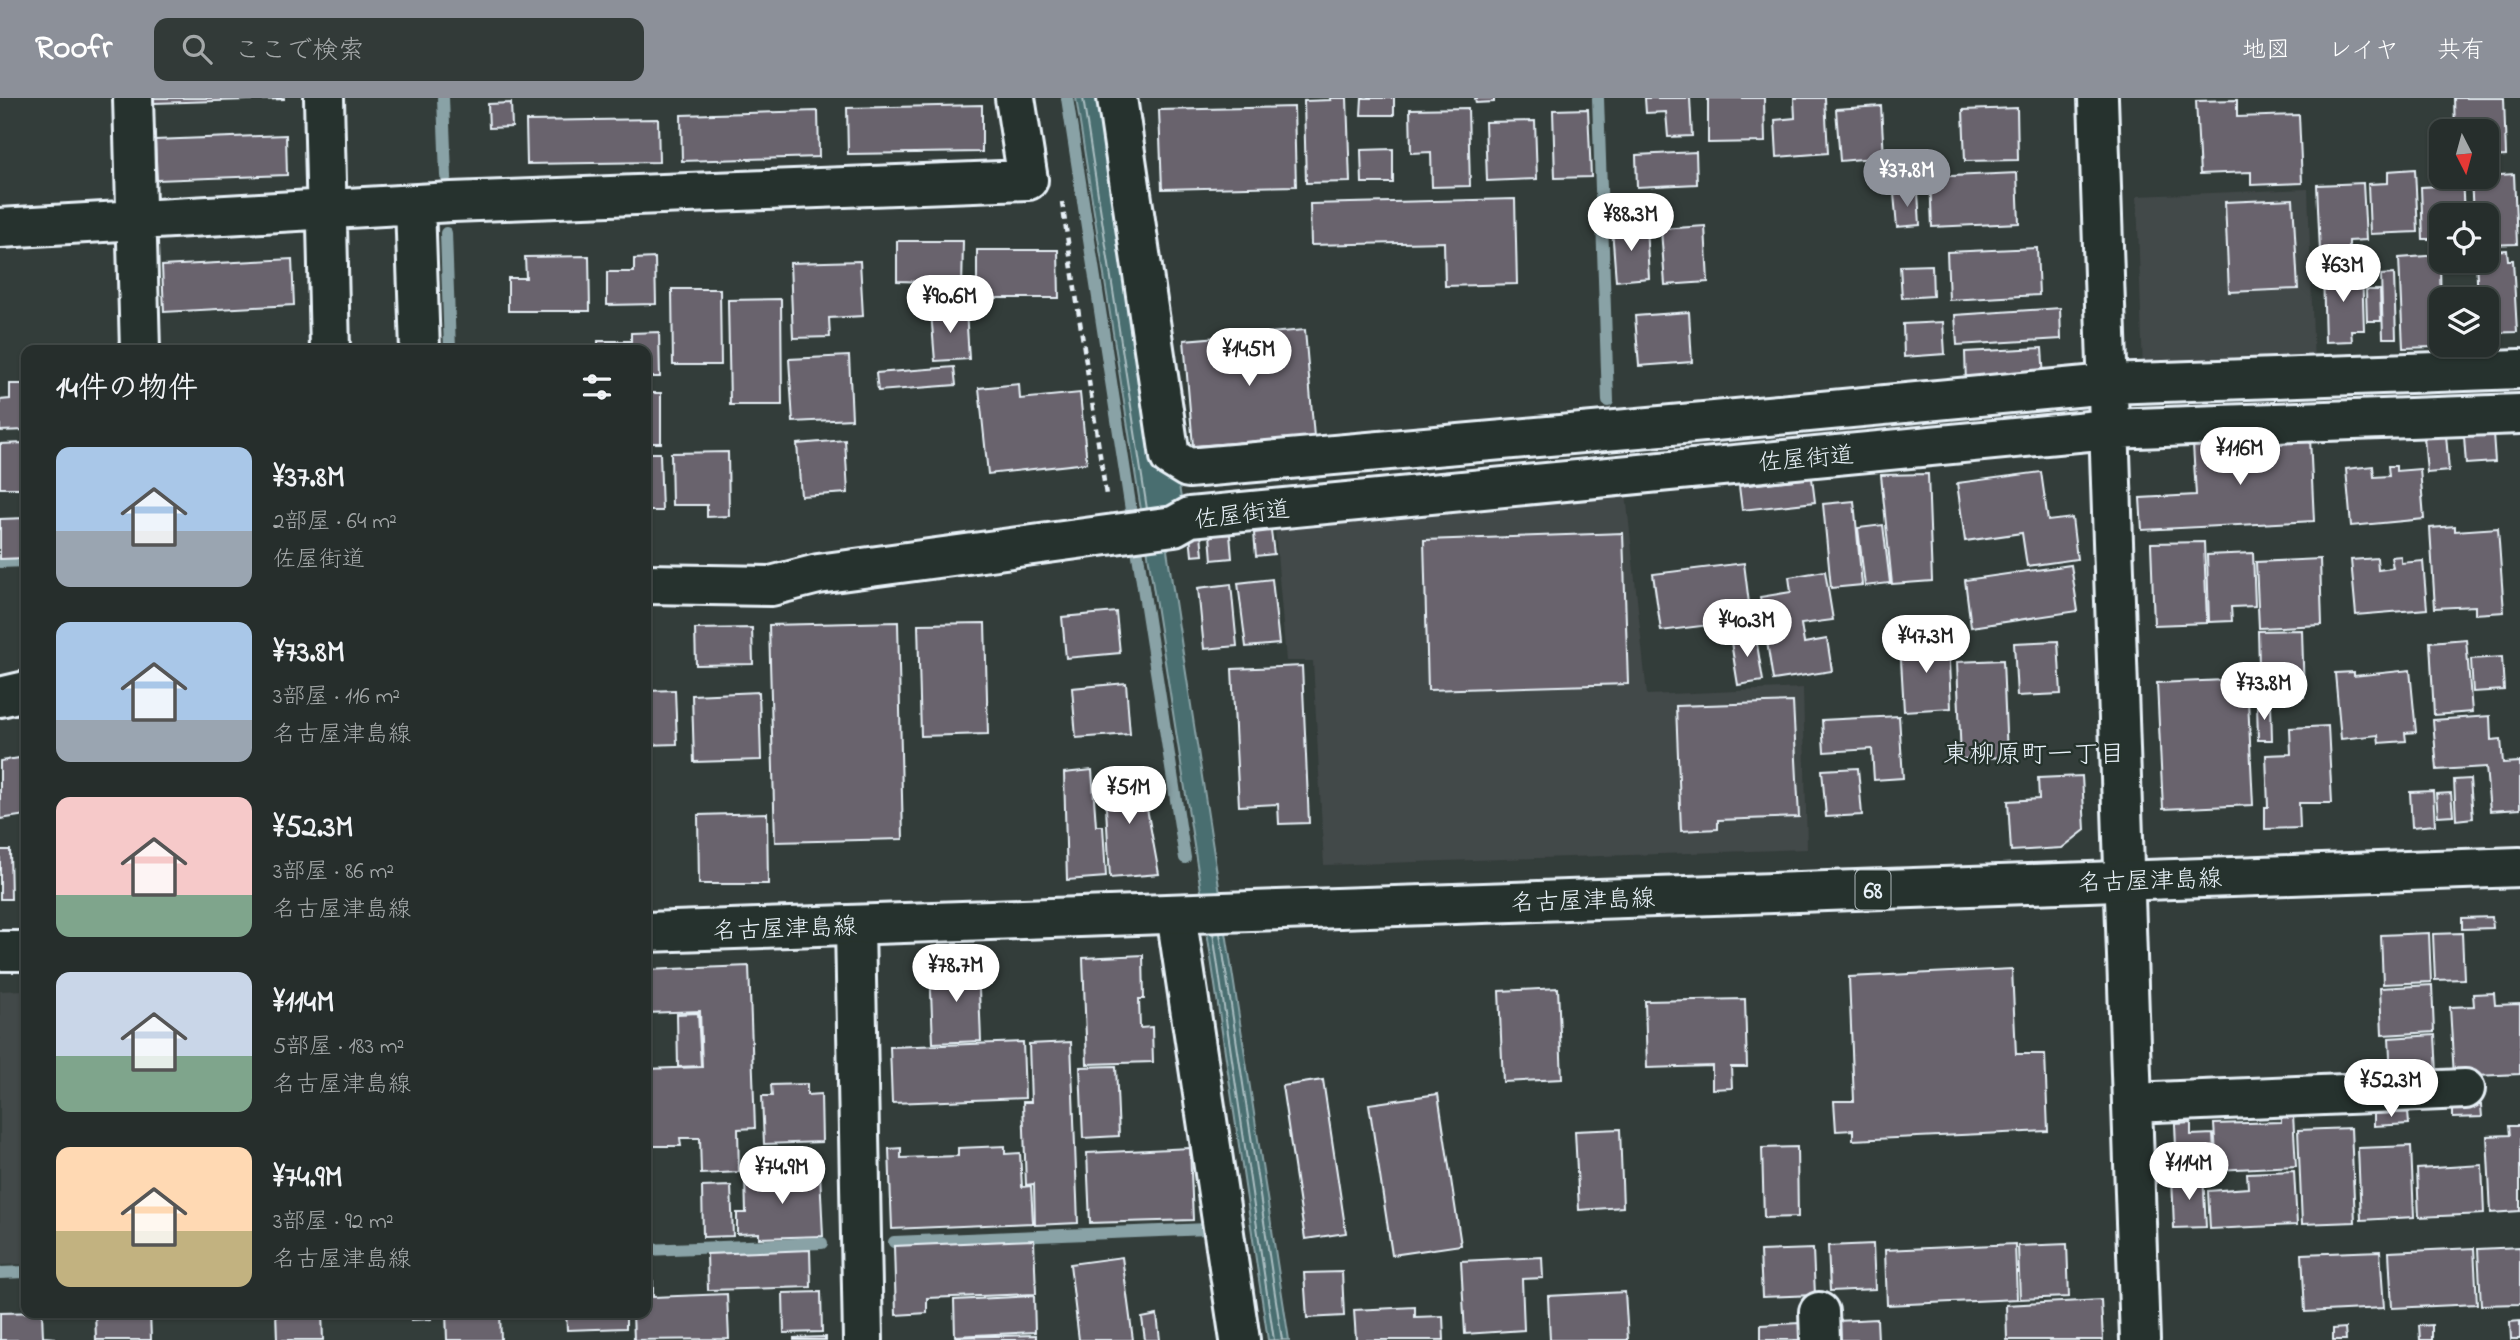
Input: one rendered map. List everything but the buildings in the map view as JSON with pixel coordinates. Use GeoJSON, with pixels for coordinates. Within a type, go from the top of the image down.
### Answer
{"type":"FeatureCollection","features":[{"type":"Feature","properties":{"kind":"street"},"geometry":{"type":"LineString","coordinates":[[133,98],[140,345]]}},
{"type":"Feature","properties":{"kind":"street"},"geometry":{"type":"LineString","coordinates":[[324,98],[330,345]]}},
{"type":"Feature","properties":{"kind":"street"},"geometry":{"type":"LineString","coordinates":[[0,228],[415,205],[1028,180],[1015,98]]}},
{"type":"Feature","properties":{"kind":"street"},"geometry":{"type":"LineString","coordinates":[[1117,98],[1170,457],[1188,468],[2108,384],[2520,369]]}},
{"type":"Feature","properties":{"kind":"street"},"geometry":{"type":"LineString","coordinates":[[2098,98],[2140,1340]]}},
{"type":"Feature","properties":{"kind":"street"},"geometry":{"type":"LineString","coordinates":[[415,205],[420,345]]}},
{"type":"Feature","properties":{"kind":"street","name":"佐屋街道"},"geometry":{"type":"LineString","coordinates":[[1117,533],[1174,526],[1190,517],[2109,429],[2520,414]]}},
{"type":"Feature","properties":{"kind":"street"},"geometry":{"type":"LineString","coordinates":[[651,584],[771,586],[818,574],[1117,533]]}},
{"type":"Feature","properties":{"kind":"street"},"geometry":{"type":"LineString","coordinates":[[0,697],[21,692]]}},
{"type":"Feature","properties":{"kind":"street","name":"名古屋津島線"},"geometry":{"type":"LineString","coordinates":[[651,932],[2520,867]]}},
{"type":"Feature","properties":{"kind":"street"},"geometry":{"type":"LineString","coordinates":[[1178,914],[1240,1340]]}},
{"type":"Feature","properties":{"kind":"street"},"geometry":{"type":"LineString","coordinates":[[855,926],[863,1340]]}},
{"type":"Feature","properties":{"kind":"street"},"geometry":{"type":"LineString","coordinates":[[0,951],[21,951]]}},
{"type":"Feature","properties":{"kind":"street"},"geometry":{"type":"LineString","coordinates":[[2132,1103],[2465,1089]]}},
{"type":"Feature","properties":{"kind":"path"},"geometry":{"type":"LineString","coordinates":[[1028,180],[1059,183],[1117,533]]}},
{"type":"Feature","properties":{"kind":"shaded area"},"geometry":{"type":"Polygon","coordinates":[[[2308,189],[2314,366],[2143,372],[2137,196],[2308,189]]]}},
{"type":"Feature","properties":{"kind":"shaded area"},"geometry":{"type":"Polygon","coordinates":[[[1626,494],[1647,695],[1803,688],[1807,849],[1324,865],[1313,661],[1286,661],[1275,529],[1626,494]]]}},
{"type":"Feature","properties":{"kind":"shaded area"},"geometry":{"type":"Polygon","coordinates":[[[21,990],[21,1264],[0,1265],[0,991],[21,990]]]}},
{"type":"Feature","properties":{"kind":"water"},"geometry":{"type":"Polygon","coordinates":[[[1076,98],[1104,98],[1159,473],[1178,480],[1181,498],[1168,519],[1170,547],[1167,550],[1289,1340],[1268,1340],[1198,871],[1076,98]]]}},
{"type":"Feature","properties":{"kind":"waterway"},"geometry":{"type":"LineString","coordinates":[[443,98],[446,176]]}},
{"type":"Feature","properties":{"kind":"waterway"},"geometry":{"type":"LineString","coordinates":[[1067,98],[1185,858]]}},
{"type":"Feature","properties":{"kind":"waterway"},"geometry":{"type":"LineString","coordinates":[[1598,98],[1608,401]]}},
{"type":"Feature","properties":{"kind":"waterway"},"geometry":{"type":"LineString","coordinates":[[446,233],[450,345]]}},
{"type":"Feature","properties":{"kind":"waterway"},"geometry":{"type":"LineString","coordinates":[[0,562],[21,561]]}},
{"type":"Feature","properties":{"kind":"waterway"},"geometry":{"type":"LineString","coordinates":[[894,1242],[1208,1229]]}},
{"type":"Feature","properties":{"kind":"waterway"},"geometry":{"type":"LineString","coordinates":[[651,1250],[822,1243]]}},
{"type":"Feature","properties":{"kind":"waterway"},"geometry":{"type":"LineString","coordinates":[[0,1273],[21,1272]]}},
{"type":"Feature","properties":{"kind":"district","name":"東柳原町一丁目"},"geometry":{"type":"Point","coordinates":[2034,753]}}]}
